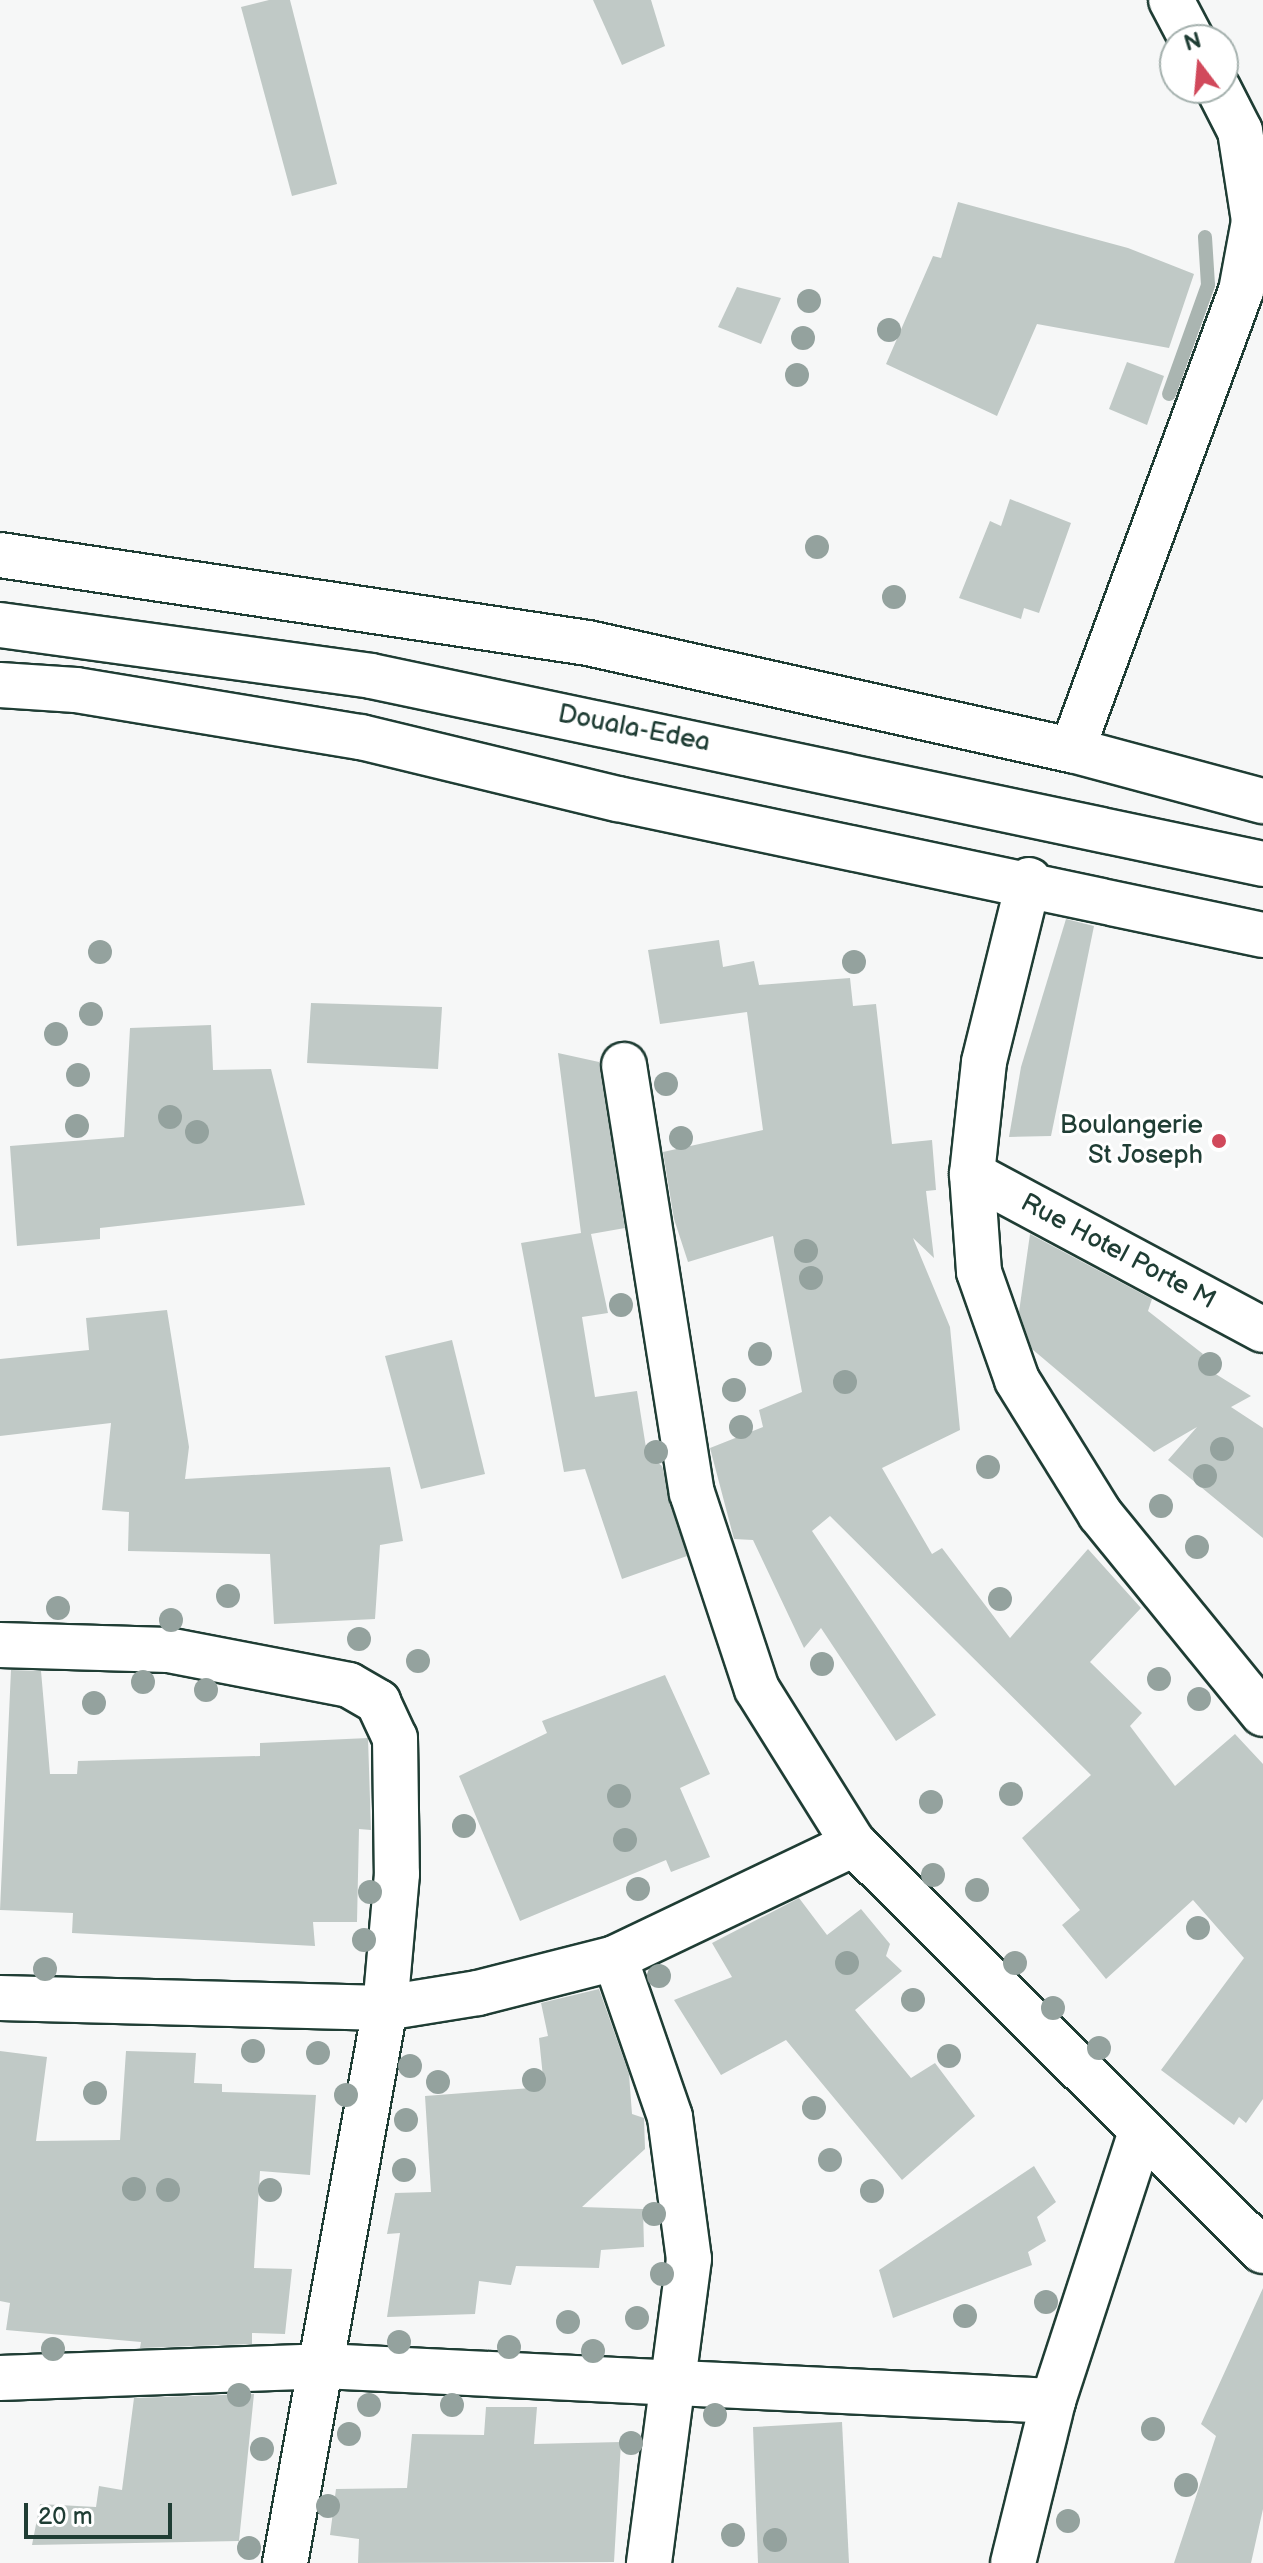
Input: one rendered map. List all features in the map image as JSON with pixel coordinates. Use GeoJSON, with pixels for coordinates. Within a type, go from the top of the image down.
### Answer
{"type":"FeatureCollection","features":[{"type":"Feature","properties":{"kind":"main road"},"geometry":{"type":"LineString","coordinates":[[1171,0],[1184,24]]}},
{"type":"Feature","properties":{"kind":"main road"},"geometry":{"type":"LineString","coordinates":[[1072,750],[1241,291],[1254,221],[1252,126],[1232,104]]}},
{"type":"Feature","properties":{"kind":"main road"},"geometry":{"type":"LineString","coordinates":[[0,555],[588,643],[1072,750],[1263,801]]}},
{"type":"Feature","properties":{"kind":"main road","name":"Douala-Edea"},"geometry":{"type":"LineString","coordinates":[[0,625],[371,676],[1263,864]]}},
{"type":"Feature","properties":{"kind":"main road"},"geometry":{"type":"LineString","coordinates":[[0,685],[76,690],[361,737],[618,799],[1029,880],[1263,935]]}},
{"type":"Feature","properties":{"kind":"main road"},"geometry":{"type":"LineString","coordinates":[[1029,880],[984,1062],[972,1174],[979,1272],[1017,1380],[1100,1514],[1263,1714]]}},
{"type":"Feature","properties":{"kind":"main road"},"geometry":{"type":"LineString","coordinates":[[624,1065],[692,1493],[757,1689],[854,1844],[1140,2135],[1263,2251]]}},
{"type":"Feature","properties":{"kind":"main road","name":"Rue Hotel Porte M"},"geometry":{"type":"LineString","coordinates":[[972,1174],[1263,1330]]}},
{"type":"Feature","properties":{"kind":"main road"},"geometry":{"type":"LineString","coordinates":[[0,1645],[168,1650],[349,1685],[378,1702],[395,1738],[397,1874],[385,2008],[285,2563]]}},
{"type":"Feature","properties":{"kind":"main road"},"geometry":{"type":"LineString","coordinates":[[0,1998],[385,2008],[615,1958],[854,1844]]}},
{"type":"Feature","properties":{"kind":"main road"},"geometry":{"type":"LineString","coordinates":[[615,1958],[670,2117],[689,2259],[676,2389],[649,2563]]}},
{"type":"Feature","properties":{"kind":"main road"},"geometry":{"type":"LineString","coordinates":[[1013,2563],[1053,2401],[1140,2135]]}},
{"type":"Feature","properties":{"kind":"main road"},"geometry":{"type":"LineString","coordinates":[[0,2378],[322,2366],[676,2389],[1053,2401]]}},
{"type":"Feature","properties":{"kind":"building"},"geometry":{"type":"Polygon","coordinates":[[[269,0],[290,0],[337,184],[292,196],[241,7],[269,0]]]}},
{"type":"Feature","properties":{"kind":"building"},"geometry":{"type":"Polygon","coordinates":[[[593,0],[651,0],[665,46],[622,65],[593,0]]]}},
{"type":"Feature","properties":{"kind":"building"},"geometry":{"type":"Polygon","coordinates":[[[958,202],[1128,248],[1194,274],[1169,348],[1037,324],[997,416],[886,364],[933,256],[941,258],[958,202]]]}},
{"type":"Feature","properties":{"kind":"building"},"geometry":{"type":"Polygon","coordinates":[[[737,287],[781,298],[761,344],[718,327],[737,287]]]}},
{"type":"Feature","properties":{"kind":"building"},"geometry":{"type":"Polygon","coordinates":[[[1127,362],[1164,376],[1147,425],[1109,409],[1127,362]]]}},
{"type":"Feature","properties":{"kind":"building"},"geometry":{"type":"Polygon","coordinates":[[[1010,499],[1071,523],[1039,613],[1024,608],[1021,619],[959,598],[990,521],[1001,526],[1010,499]]]}},
{"type":"Feature","properties":{"kind":"building"},"geometry":{"type":"Polygon","coordinates":[[[1066,919],[1094,926],[1051,1136],[1009,1137],[1021,1067],[1066,919]]]}},
{"type":"Feature","properties":{"kind":"building"},"geometry":{"type":"Polygon","coordinates":[[[719,940],[723,967],[754,961],[759,985],[850,978],[853,1006],[876,1004],[892,1144],[932,1140],[936,1190],[926,1191],[934,1258],[913,1238],[950,1327],[960,1430],[882,1468],[932,1554],[942,1548],[1010,1638],[1088,1549],[1141,1608],[1090,1662],[1142,1713],[1130,1726],[1175,1786],[1235,1734],[1263,1764],[1263,2099],[1246,2123],[1239,2117],[1234,2125],[1161,2070],[1244,1958],[1193,1900],[1106,1979],[1062,1925],[1080,1910],[1022,1838],[1091,1775],[830,1516],[812,1531],[936,1715],[896,1741],[821,1628],[804,1648],[753,1540],[734,1539],[710,1448],[763,1427],[759,1410],[802,1392],[773,1236],[688,1262],[674,1219],[663,1152],[763,1130],[747,1012],[660,1024],[648,950],[719,940]]]}},
{"type":"Feature","properties":{"kind":"building"},"geometry":{"type":"Polygon","coordinates":[[[311,1003],[442,1007],[438,1069],[307,1063],[311,1003]]]}},
{"type":"Feature","properties":{"kind":"building"},"geometry":{"type":"Polygon","coordinates":[[[211,1025],[213,1070],[271,1069],[305,1205],[100,1228],[100,1239],[17,1246],[10,1146],[124,1137],[130,1028],[211,1025]]]}},
{"type":"Feature","properties":{"kind":"building"},"geometry":{"type":"Polygon","coordinates":[[[558,1053],[599,1062],[625,1228],[591,1234],[608,1313],[582,1317],[595,1397],[637,1391],[647,1454],[662,1466],[687,1556],[622,1579],[585,1469],[564,1472],[521,1243],[581,1233],[558,1053]]]}},
{"type":"Feature","properties":{"kind":"building"},"geometry":{"type":"Polygon","coordinates":[[[1030,1234],[1152,1299],[1148,1311],[1203,1354],[1198,1363],[1251,1396],[1231,1407],[1263,1428],[1263,1538],[1168,1460],[1197,1427],[1154,1452],[1032,1349],[1019,1312],[1030,1234]]]}},
{"type":"Feature","properties":{"kind":"building"},"geometry":{"type":"Polygon","coordinates":[[[167,1310],[189,1447],[185,1479],[390,1467],[403,1541],[380,1545],[375,1619],[274,1624],[270,1554],[128,1551],[129,1512],[102,1510],[111,1423],[0,1436],[0,1359],[89,1350],[86,1318],[167,1310]]]}},
{"type":"Feature","properties":{"kind":"building"},"geometry":{"type":"Polygon","coordinates":[[[452,1340],[485,1474],[421,1489],[385,1356],[452,1340]]]}},
{"type":"Feature","properties":{"kind":"building"},"geometry":{"type":"Polygon","coordinates":[[[11,1670],[41,1671],[50,1774],[77,1774],[78,1761],[260,1756],[260,1743],[368,1738],[371,1830],[359,1829],[357,1922],[313,1922],[315,1946],[72,1933],[73,1913],[0,1910],[11,1670]]]}},
{"type":"Feature","properties":{"kind":"building"},"geometry":{"type":"Polygon","coordinates":[[[665,1675],[710,1774],[680,1788],[710,1857],[671,1872],[666,1860],[520,1921],[459,1776],[547,1733],[542,1721],[665,1675]]]}},
{"type":"Feature","properties":{"kind":"building"},"geometry":{"type":"Polygon","coordinates":[[[799,1898],[827,1935],[861,1909],[890,1944],[886,1956],[902,1971],[855,2010],[911,2078],[935,2063],[975,2116],[902,2180],[786,2040],[721,2075],[674,2000],[732,1977],[712,1943],[799,1898]]]}},
{"type":"Feature","properties":{"kind":"building"},"geometry":{"type":"Polygon","coordinates":[[[599,1989],[629,2074],[632,2114],[644,2118],[645,2149],[582,2207],[643,2209],[644,2247],[601,2250],[599,2268],[516,2266],[511,2285],[479,2281],[475,2314],[387,2317],[400,2233],[387,2234],[395,2193],[431,2192],[425,2096],[544,2087],[539,2038],[548,2036],[541,2003],[599,1989]]]}},
{"type":"Feature","properties":{"kind":"building"},"geometry":{"type":"Polygon","coordinates":[[[0,2051],[47,2057],[36,2141],[120,2140],[126,2051],[196,2053],[194,2083],[222,2084],[222,2092],[316,2095],[310,2175],[260,2171],[254,2268],[292,2269],[285,2334],[252,2333],[252,2344],[140,2348],[141,2342],[6,2330],[10,2303],[0,2301],[0,2051]]]}},
{"type":"Feature","properties":{"kind":"building"},"geometry":{"type":"Polygon","coordinates":[[[1034,2166],[1056,2202],[1037,2217],[1046,2241],[1028,2252],[1032,2265],[893,2318],[879,2270],[1034,2166]]]}},
{"type":"Feature","properties":{"kind":"building"},"geometry":{"type":"Polygon","coordinates":[[[1263,2288],[1263,2509],[1251,2563],[1174,2563],[1216,2436],[1201,2424],[1263,2288]]]}},
{"type":"Feature","properties":{"kind":"building"},"geometry":{"type":"Polygon","coordinates":[[[254,2394],[239,2541],[32,2545],[40,2504],[96,2507],[99,2486],[122,2490],[134,2398],[254,2394]]]}},
{"type":"Feature","properties":{"kind":"building"},"geometry":{"type":"Polygon","coordinates":[[[486,2407],[537,2407],[534,2444],[621,2442],[614,2562],[358,2563],[359,2539],[330,2535],[336,2489],[407,2488],[412,2434],[484,2435],[486,2407]]]}},
{"type":"Feature","properties":{"kind":"building"},"geometry":{"type":"Polygon","coordinates":[[[842,2422],[849,2563],[758,2563],[753,2427],[842,2422]]]}},
{"type":"Feature","properties":{"kind":"waterway"},"geometry":{"type":"LineString","coordinates":[[1169,394],[1208,285],[1205,237]]}},
{"type":"Feature","properties":{"kind":"place","name":"Boulangerie St Joseph"},"geometry":{"type":"Point","coordinates":[1219,1141]}}]}
